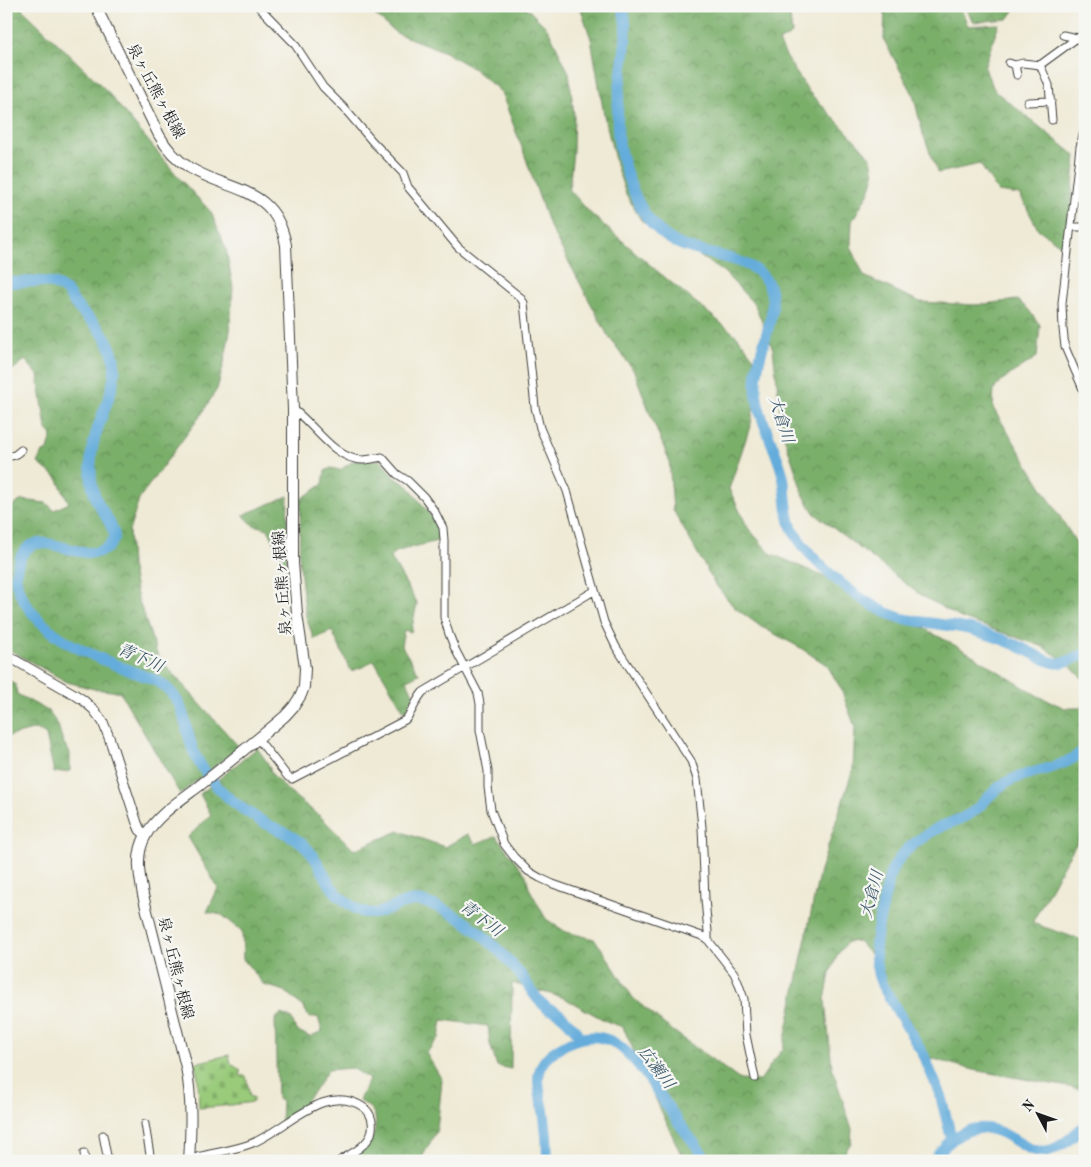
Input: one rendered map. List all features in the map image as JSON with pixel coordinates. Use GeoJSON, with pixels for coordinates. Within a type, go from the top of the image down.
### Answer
{"type":"FeatureCollection","features":[{"type":"Feature","properties":{"kind":"main road","name":"泉ヶ丘熊ヶ根線"},"geometry":{"type":"LineString","coordinates":[[97,6],[159,135],[168,149],[191,168],[247,192],[271,209],[284,232],[287,260],[293,409],[293,563],[305,679],[301,695],[285,716],[156,822],[146,835],[140,848],[138,863],[139,877],[189,1084],[191,1103],[188,1160]]}},
{"type":"Feature","properties":{"kind":"street"},"geometry":{"type":"LineString","coordinates":[[258,6],[294,43],[323,87],[403,173],[408,186],[458,247],[520,297],[524,303],[535,407],[540,428],[567,491],[604,622],[616,648],[691,761],[697,779],[702,827],[708,940]]}},
{"type":"Feature","properties":{"kind":"street"},"geometry":{"type":"LineString","coordinates":[[1080,6],[1085,12]]}},
{"type":"Feature","properties":{"kind":"street"},"geometry":{"type":"LineString","coordinates":[[1063,35],[1081,37]]}},
{"type":"Feature","properties":{"kind":"street"},"geometry":{"type":"LineString","coordinates":[[1016,75],[1012,64],[1040,65],[1081,37]]}},
{"type":"Feature","properties":{"kind":"street"},"geometry":{"type":"LineString","coordinates":[[1040,65],[1049,85],[1052,120]]}},
{"type":"Feature","properties":{"kind":"street"},"geometry":{"type":"LineString","coordinates":[[1028,102],[1050,101]]}},
{"type":"Feature","properties":{"kind":"street"},"geometry":{"type":"LineString","coordinates":[[1085,128],[1080,147],[1062,303],[1062,329],[1065,347],[1085,394]]}},
{"type":"Feature","properties":{"kind":"street"},"geometry":{"type":"LineString","coordinates":[[1072,227],[1085,227]]}},
{"type":"Feature","properties":{"kind":"street"},"geometry":{"type":"LineString","coordinates":[[293,409],[301,414],[339,452],[350,458],[363,460],[382,457],[397,474],[408,481],[424,497],[435,512],[443,528],[444,617],[448,634],[478,693],[480,730],[488,771],[491,810],[504,844],[528,871],[552,884],[702,936],[708,940],[734,974],[744,999],[746,1035],[755,1078]]}},
{"type":"Feature","properties":{"kind":"street"},"geometry":{"type":"LineString","coordinates":[[6,457],[15,455],[21,450]]}},
{"type":"Feature","properties":{"kind":"street"},"geometry":{"type":"LineString","coordinates":[[258,739],[288,777],[292,779],[405,720],[422,692],[594,592]]}},
{"type":"Feature","properties":{"kind":"street"},"geometry":{"type":"LineString","coordinates":[[6,655],[74,694],[94,710],[103,722],[140,830],[146,835]]}},
{"type":"Feature","properties":{"kind":"street"},"geometry":{"type":"LineString","coordinates":[[188,1160],[250,1144],[320,1103],[341,1100],[350,1101],[366,1109],[371,1116],[372,1124],[368,1139],[339,1161]]}},
{"type":"Feature","properties":{"kind":"street"},"geometry":{"type":"LineString","coordinates":[[145,1124],[151,1161]]}},
{"type":"Feature","properties":{"kind":"street"},"geometry":{"type":"LineString","coordinates":[[102,1135],[108,1161]]}},
{"type":"Feature","properties":{"kind":"street"},"geometry":{"type":"LineString","coordinates":[[84,1152],[85,1161]]}},
{"type":"Feature","properties":{"kind":"green space"},"geometry":{"type":"Polygon","coordinates":[[[6,6],[21,6],[105,89],[180,179],[211,212],[226,249],[233,287],[230,331],[217,389],[201,415],[140,497],[129,531],[131,565],[137,595],[158,657],[239,747],[180,794],[120,692],[94,689],[67,682],[6,648],[6,510],[22,500],[46,503],[54,510],[69,503],[57,478],[38,463],[43,452],[48,450],[52,435],[46,428],[38,375],[25,360],[6,375],[6,6]]]}},
{"type":"Feature","properties":{"kind":"green space"},"geometry":{"type":"Polygon","coordinates":[[[365,6],[515,6],[528,9],[548,29],[569,73],[574,115],[569,189],[590,213],[738,337],[753,357],[758,376],[751,424],[729,489],[748,528],[770,553],[852,589],[969,653],[1038,696],[1065,708],[1080,708],[1085,703],[1085,830],[1065,862],[1032,923],[1085,941],[1085,1090],[974,1070],[923,1056],[914,1047],[900,1024],[870,954],[858,941],[847,942],[838,954],[830,973],[825,1000],[832,1067],[852,1129],[851,1143],[842,1156],[835,1161],[684,1161],[623,1027],[606,1021],[564,998],[512,983],[511,1069],[497,1066],[490,1044],[488,1026],[442,1020],[439,1038],[426,1053],[442,1080],[437,1130],[420,1161],[344,1161],[360,1152],[369,1144],[374,1135],[375,1125],[373,1111],[359,1100],[369,1079],[351,1068],[328,1070],[301,1107],[281,1122],[282,1101],[277,1099],[275,1019],[281,1014],[291,1018],[296,1030],[310,1037],[322,1031],[318,1017],[309,1017],[304,1008],[285,991],[264,985],[243,959],[242,931],[222,915],[207,912],[218,888],[188,837],[211,815],[200,794],[257,748],[267,762],[272,774],[289,792],[321,817],[354,850],[399,831],[445,847],[468,834],[475,844],[496,836],[526,875],[529,888],[546,919],[566,932],[594,939],[633,998],[665,1025],[740,1080],[760,1081],[783,1049],[819,874],[853,769],[855,727],[841,689],[827,665],[760,626],[734,607],[715,584],[673,510],[669,460],[634,371],[607,334],[548,223],[501,92],[474,69],[443,51],[396,33],[365,6]]]}},
{"type":"Feature","properties":{"kind":"green space"},"geometry":{"type":"Polygon","coordinates":[[[580,6],[789,6],[792,34],[779,42],[788,60],[809,92],[871,158],[874,175],[869,192],[852,221],[851,246],[864,276],[920,302],[976,305],[1017,300],[1028,309],[1040,325],[1037,357],[1002,380],[994,389],[993,408],[1085,557],[1085,681],[1067,662],[1041,646],[961,618],[919,594],[814,513],[803,494],[783,433],[773,349],[755,305],[724,272],[692,251],[666,238],[641,220],[626,194],[617,168],[604,115],[591,39],[580,6]]]}},
{"type":"Feature","properties":{"kind":"green space"},"geometry":{"type":"Polygon","coordinates":[[[885,6],[915,6],[923,9],[927,6],[960,6],[968,26],[999,24],[984,67],[995,91],[1076,156],[1066,249],[1038,229],[1020,195],[998,192],[980,164],[938,173],[923,134],[913,94],[884,40],[885,6]]]}},
{"type":"Feature","properties":{"kind":"green space"},"geometry":{"type":"Polygon","coordinates":[[[963,6],[1016,6],[1016,8],[1008,19],[974,22],[963,6]]]}},
{"type":"Feature","properties":{"kind":"green space"},"geometry":{"type":"Polygon","coordinates":[[[380,460],[394,477],[408,486],[432,517],[441,540],[398,551],[390,556],[417,603],[411,632],[404,630],[401,645],[419,674],[407,680],[414,696],[405,713],[374,660],[365,666],[351,671],[332,631],[314,639],[306,617],[299,556],[301,499],[323,484],[325,471],[331,468],[340,470],[353,461],[380,460]]]}},
{"type":"Feature","properties":{"kind":"green space"},"geometry":{"type":"Polygon","coordinates":[[[288,496],[286,567],[268,529],[253,525],[243,515],[288,496]]]}},
{"type":"Feature","properties":{"kind":"green space"},"geometry":{"type":"Polygon","coordinates":[[[6,678],[15,684],[17,694],[48,711],[58,725],[63,742],[70,753],[70,771],[54,773],[46,735],[36,729],[6,737],[6,678]]]}},
{"type":"Feature","properties":{"kind":"green space"},"geometry":{"type":"Polygon","coordinates":[[[229,1055],[231,1064],[240,1070],[240,1076],[246,1076],[250,1097],[253,1097],[253,1102],[199,1108],[198,1078],[195,1063],[229,1055]]]}},
{"type":"Feature","properties":{"kind":"waterway","name":"大倉川"},"geometry":{"type":"LineString","coordinates":[[622,6],[626,38],[618,102],[618,135],[621,155],[628,178],[642,209],[656,228],[675,242],[753,268],[764,278],[771,292],[772,311],[758,366],[757,396],[762,418],[782,472],[790,522],[800,541],[824,569],[839,582],[871,604],[901,618],[970,629],[1011,643],[1043,659],[1056,663],[1071,660],[1085,654]]}},
{"type":"Feature","properties":{"kind":"waterway","name":"青下川"},"geometry":{"type":"LineString","coordinates":[[6,282],[44,282],[51,283],[65,290],[78,308],[104,336],[113,355],[114,374],[111,392],[92,450],[91,473],[95,496],[111,525],[114,539],[107,548],[96,552],[84,552],[46,543],[36,544],[26,549],[17,566],[16,579],[22,597],[33,614],[47,628],[64,640],[101,659],[157,681],[168,689],[180,707],[197,759],[210,779],[226,796],[245,810],[265,823],[300,841],[316,860],[337,894],[347,903],[371,914],[405,902],[424,902],[452,914],[489,941],[520,974],[540,1001],[548,1009],[563,1016],[582,1038]]}},
{"type":"Feature","properties":{"kind":"waterway","name":"大倉川"},"geometry":{"type":"LineString","coordinates":[[952,1140],[940,1094],[923,1054],[882,985],[878,972],[875,955],[876,939],[892,870],[905,851],[911,846],[935,830],[971,813],[1005,783],[1066,762],[1085,749]]}},
{"type":"Feature","properties":{"kind":"waterway","name":"広瀬川"},"geometry":{"type":"LineString","coordinates":[[547,1161],[546,1128],[538,1082],[540,1069],[549,1056],[566,1044],[590,1037],[607,1039],[622,1048],[631,1057],[649,1078],[678,1122],[708,1161]]}},
{"type":"Feature","properties":{"kind":"waterway","name":"広瀬川"},"geometry":{"type":"LineString","coordinates":[[934,1161],[945,1146],[967,1131],[985,1128],[994,1130],[1029,1148],[1043,1151],[1060,1146],[1085,1125]]}}]}
